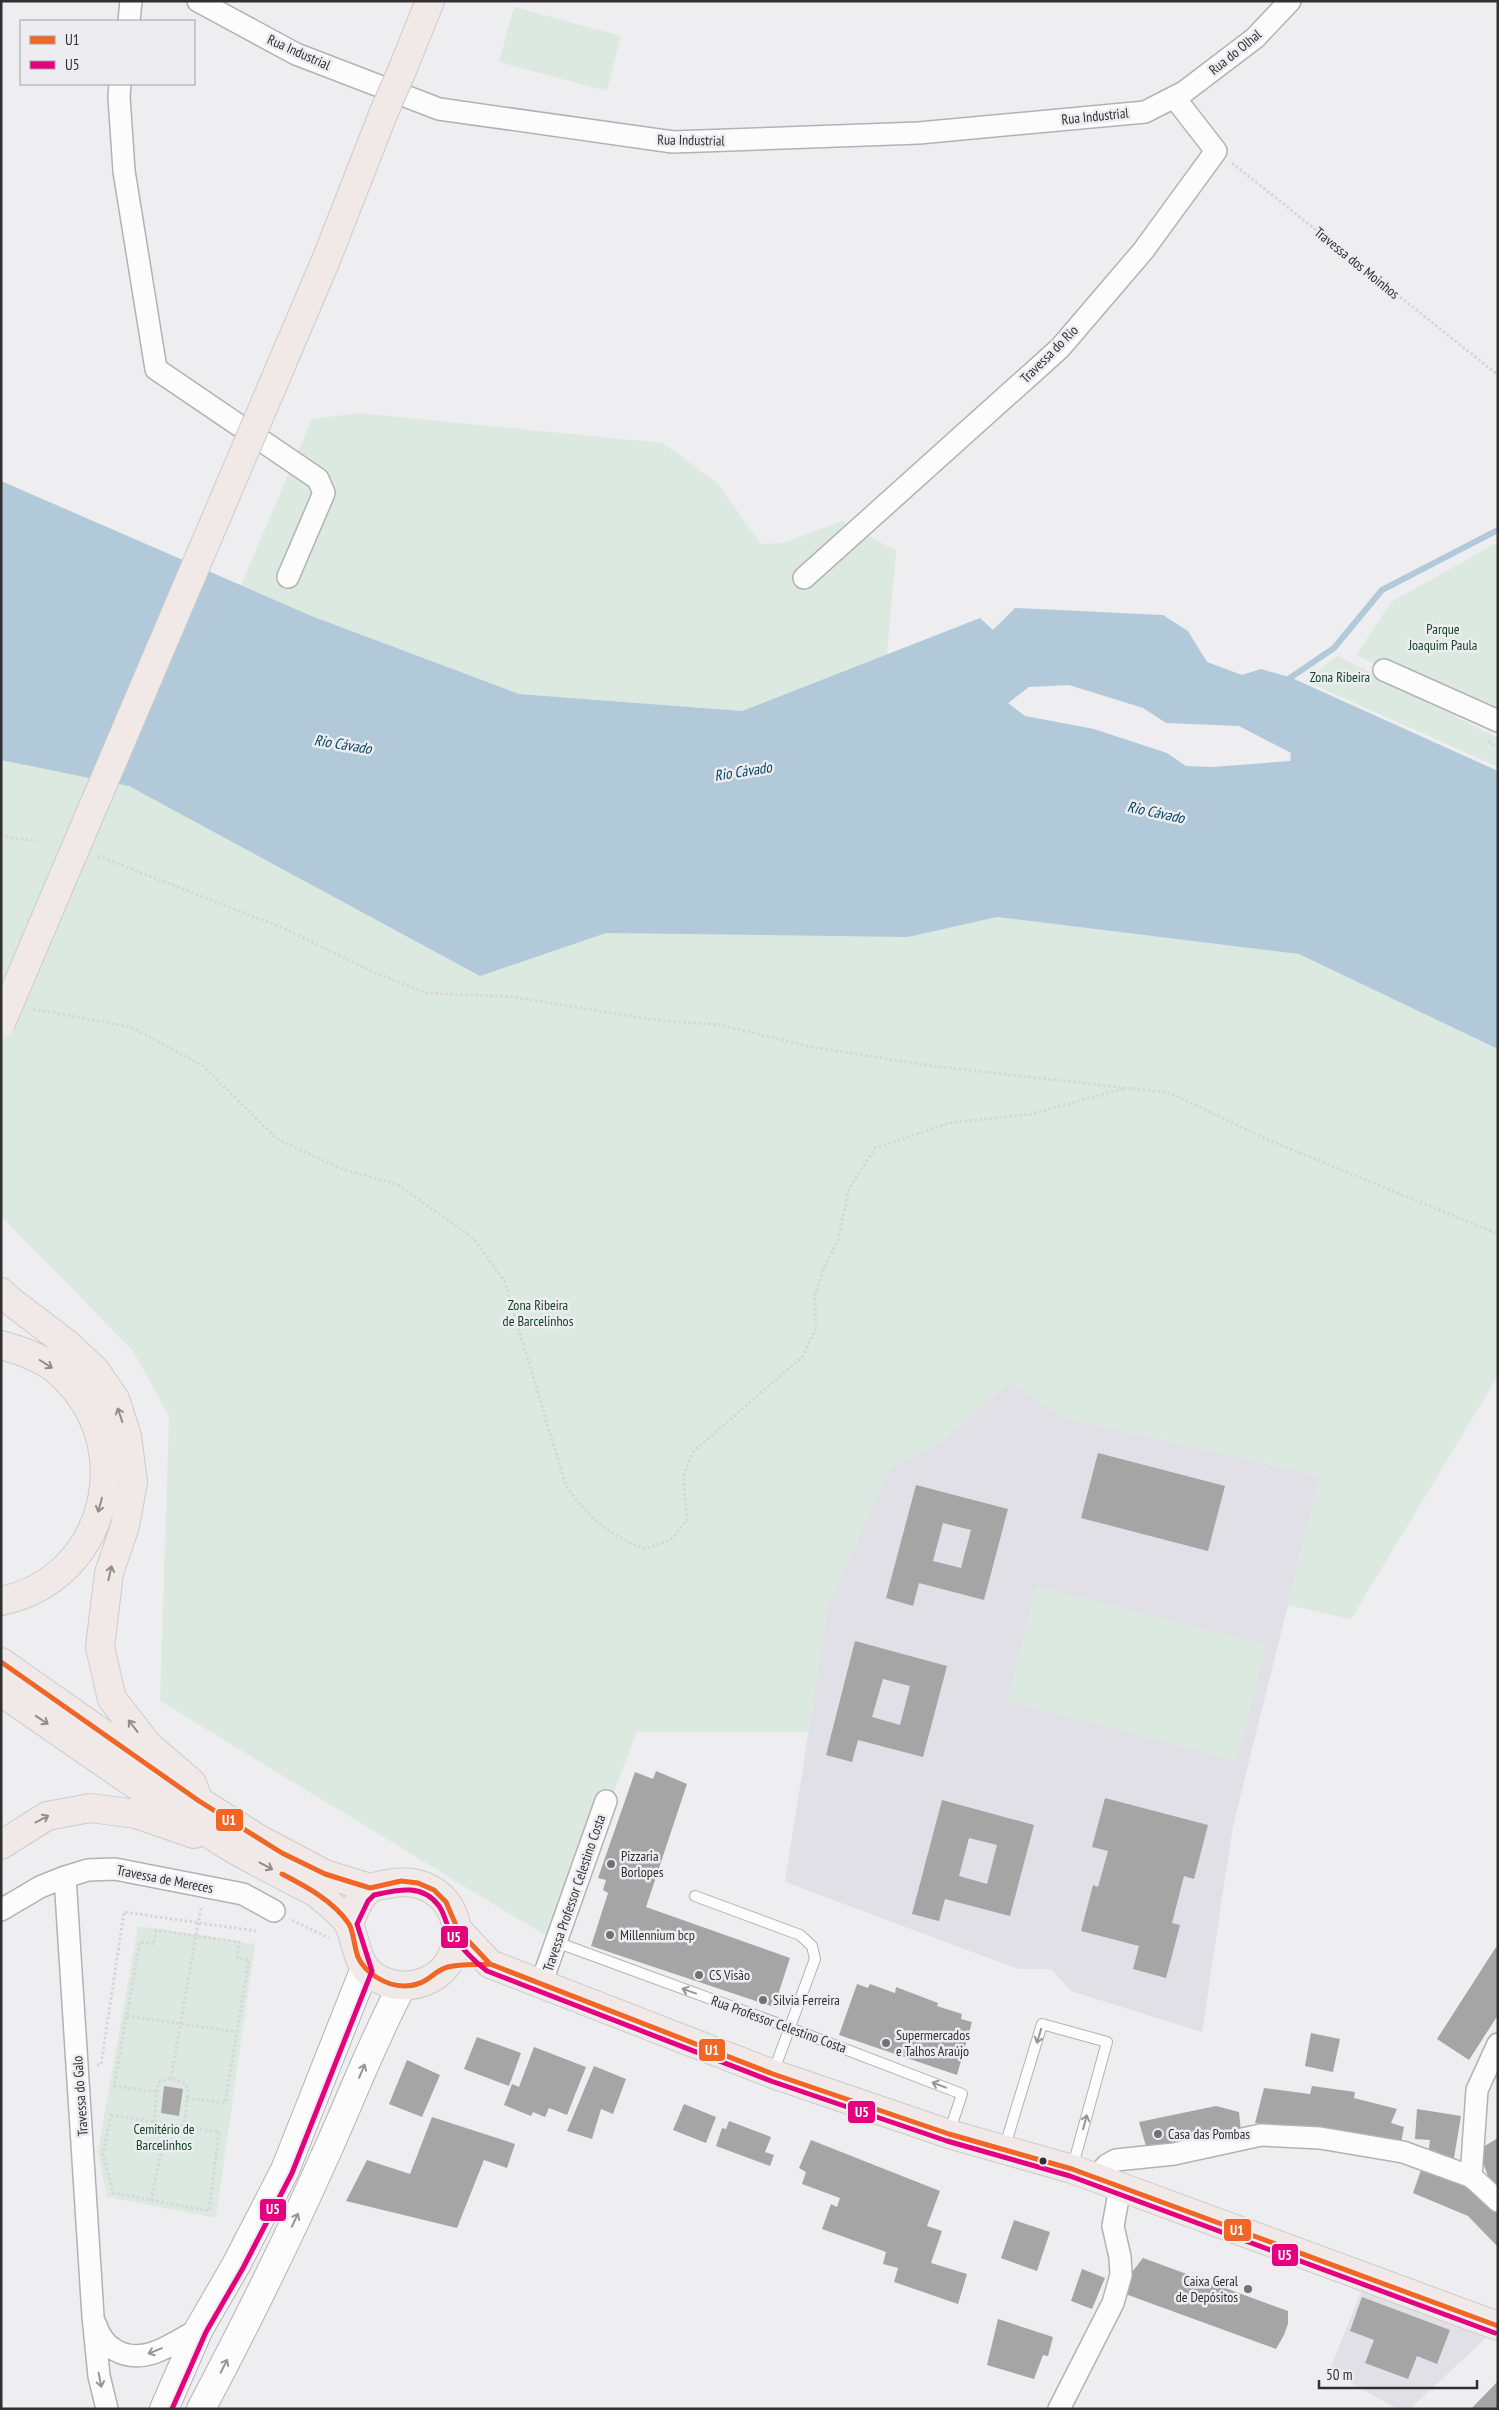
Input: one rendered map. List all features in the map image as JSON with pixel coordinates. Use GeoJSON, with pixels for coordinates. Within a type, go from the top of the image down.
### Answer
{"type":"FeatureCollection","features":[{"type":"Feature","properties":{"kind":"main road"},"geometry":{"type":"LineString","coordinates":[[394,69],[414,1]]}},
{"type":"Feature","properties":{"kind":"main road"},"geometry":{"type":"LineString","coordinates":[[1,1023],[320,253],[394,69],[430,1]]}},
{"type":"Feature","properties":{"kind":"main road"},"geometry":{"type":"LineString","coordinates":[[1,980],[320,253]]}},
{"type":"Feature","properties":{"kind":"main road"},"geometry":{"type":"LineString","coordinates":[[1,1292],[67,1344],[95,1370],[115,1400],[127,1436],[133,1482],[125,1526],[109,1573],[100,1646],[112,1699],[148,1745],[192,1783],[199,1800]]}},
{"type":"Feature","properties":{"kind":"main road"},"geometry":{"type":"LineString","coordinates":[[1,1345],[27,1352],[62,1375],[87,1406],[102,1442],[106,1478],[101,1506],[89,1534],[72,1563],[48,1583],[22,1597],[1,1601]]}},
{"type":"Feature","properties":{"kind":"main road"},"geometry":{"type":"LineString","coordinates":[[1,1662],[199,1800],[282,1853],[325,1874],[370,1888],[401,1881],[418,1883],[434,1890],[446,1902],[458,1930],[490,1964],[772,2074],[949,2134],[1084,2174],[1498,2326]]}},
{"type":"Feature","properties":{"kind":"main road"},"geometry":{"type":"LineString","coordinates":[[1,1692],[231,1847],[319,1894],[340,1915],[358,1957],[365,1968],[382,1981],[402,1986],[416,1985],[432,1978],[447,1967],[454,1952],[458,1930]]}},
{"type":"Feature","properties":{"kind":"main road"},"geometry":{"type":"LineString","coordinates":[[1,1845],[47,1816],[90,1808],[136,1814],[231,1847]]}},
{"type":"Feature","properties":{"kind":"main road"},"geometry":{"type":"LineString","coordinates":[[340,1915],[370,1888]]}},
{"type":"Feature","properties":{"kind":"main road"},"geometry":{"type":"LineString","coordinates":[[447,1967],[490,1964]]}},
{"type":"Feature","properties":{"kind":"main road"},"geometry":{"type":"LineString","coordinates":[[164,2409],[198,2329],[236,2265],[285,2170],[365,1968]]}},
{"type":"Feature","properties":{"kind":"main road"},"geometry":{"type":"LineString","coordinates":[[201,2409],[268,2277],[325,2157],[386,2014],[402,1986]]}},
{"type":"Feature","properties":{"kind":"street"},"geometry":{"type":"LineString","coordinates":[[129,20],[131,1]]}},
{"type":"Feature","properties":{"kind":"street","name":"Rua Industrial"},"geometry":{"type":"LineString","coordinates":[[198,1],[296,54],[439,109],[673,142],[919,133],[1145,112],[1174,97]]}},
{"type":"Feature","properties":{"kind":"street","name":"Rua do Olhal"},"geometry":{"type":"LineString","coordinates":[[1174,97],[1184,92],[1255,38],[1290,1]]}},
{"type":"Feature","properties":{"kind":"street"},"geometry":{"type":"LineString","coordinates":[[120,85],[124,171],[156,369],[318,478],[324,493],[288,577]]}},
{"type":"Feature","properties":{"kind":"street"},"geometry":{"type":"LineString","coordinates":[[1174,97],[1216,150]]}},
{"type":"Feature","properties":{"kind":"street","name":"Travessa do Rio"},"geometry":{"type":"LineString","coordinates":[[804,578],[1060,348],[1143,251],[1216,150]]}},
{"type":"Feature","properties":{"kind":"street"},"geometry":{"type":"LineString","coordinates":[[1384,670],[1498,721]]}},
{"type":"Feature","properties":{"kind":"street","name":"Travessa Professor Celestino Costa"},"geometry":{"type":"LineString","coordinates":[[541,1984],[606,1801]]}},
{"type":"Feature","properties":{"kind":"street","name":"Travessa de Mereces"},"geometry":{"type":"LineString","coordinates":[[1,1910],[40,1887],[65,1877],[88,1870],[115,1869],[243,1894],[274,1910]]}},
{"type":"Feature","properties":{"kind":"street","name":"Travessa do Galo"},"geometry":{"type":"LineString","coordinates":[[65,1877],[93,2316],[99,2376],[106,2409]]}},
{"type":"Feature","properties":{"kind":"street"},"geometry":{"type":"LineString","coordinates":[[1471,2177],[1477,2090],[1498,2044]]}},
{"type":"Feature","properties":{"kind":"street"},"geometry":{"type":"LineString","coordinates":[[1084,2174],[1116,2160],[1174,2154],[1261,2135],[1320,2138],[1403,2152],[1471,2177],[1498,2201]]}},
{"type":"Feature","properties":{"kind":"street"},"geometry":{"type":"LineString","coordinates":[[1059,2409],[1113,2303],[1118,2289],[1121,2275],[1120,2257],[1113,2226],[1120,2188]]}},
{"type":"Feature","properties":{"kind":"street","name":"Travessa do Galo"},"geometry":{"type":"LineString","coordinates":[[93,2316],[98,2330],[108,2346],[133,2357],[146,2355],[162,2349],[198,2329]]}},
{"type":"Feature","properties":{"kind":"lane"},"geometry":{"type":"LineString","coordinates":[[695,1896],[790,1931],[807,1940],[812,1946],[815,1959],[772,2074]]}},
{"type":"Feature","properties":{"kind":"lane","name":"Rua Professor Celestino Costa"},"geometry":{"type":"LineString","coordinates":[[556,1942],[790,2028],[962,2094],[949,2134]]}},
{"type":"Feature","properties":{"kind":"lane"},"geometry":{"type":"LineString","coordinates":[[1003,2151],[1042,2024],[1107,2042],[1084,2174]]}},
{"type":"Feature","properties":{"kind":"path","name":"Travessa dos Moinhos"},"geometry":{"type":"LineString","coordinates":[[1216,150],[1498,375]]}},
{"type":"Feature","properties":{"kind":"path"},"geometry":{"type":"LineString","coordinates":[[1,836],[37,842]]}},
{"type":"Feature","properties":{"kind":"path"},"geometry":{"type":"LineString","coordinates":[[90,852],[283,928],[371,971],[426,993],[514,997],[655,1020],[721,1025],[812,1047],[924,1065],[1170,1093],[1266,1139],[1498,1234]]}},
{"type":"Feature","properties":{"kind":"path"},"geometry":{"type":"LineString","coordinates":[[29,1008],[131,1027],[203,1066],[277,1138],[342,1169],[397,1184],[473,1238],[504,1280],[566,1486],[586,1514],[620,1539],[646,1549],[671,1540],[687,1520],[683,1476],[693,1452],[802,1356],[816,1328],[815,1295],[824,1268],[838,1240],[849,1189],[875,1148],[949,1123],[1032,1114],[1125,1088]]}},
{"type":"Feature","properties":{"kind":"path"},"geometry":{"type":"LineString","coordinates":[[78,2067],[101,2065],[124,1912],[256,1930]]}},
{"type":"Feature","properties":{"kind":"path"},"geometry":{"type":"LineString","coordinates":[[329,1946],[324,1916],[340,1915]]}},
{"type":"Feature","properties":{"kind":"path"},"geometry":{"type":"LineString","coordinates":[[171,2078],[198,1922]]}},
{"type":"Feature","properties":{"kind":"path"},"geometry":{"type":"LineString","coordinates":[[156,2092],[114,2086],[140,1942],[154,1944],[156,1930],[239,1942],[237,1958],[249,1960],[225,2103],[187,2098]]}},
{"type":"Feature","properties":{"kind":"path"},"geometry":{"type":"LineString","coordinates":[[127,2016],[237,2032]]}},
{"type":"Feature","properties":{"kind":"path"},"geometry":{"type":"LineString","coordinates":[[154,2122],[158,2083],[171,2078],[183,2083],[188,2088],[184,2126]]}},
{"type":"Feature","properties":{"kind":"path"},"geometry":{"type":"LineString","coordinates":[[111,2115],[154,2122],[219,2132],[210,2210],[113,2193],[103,2154],[111,2115]]}},
{"type":"Feature","properties":{"kind":"path"},"geometry":{"type":"LineString","coordinates":[[151,2200],[167,2124]]}},
{"type":"Feature","properties":{"kind":"shaded area"},"geometry":{"type":"Polygon","coordinates":[[[1010,1382],[1062,1417],[1320,1476],[1233,1826],[1202,2032],[1071,1991],[1051,1969],[1018,1969],[785,1882],[828,1607],[879,1478],[891,1466],[938,1444],[1010,1382]]]}},
{"type":"Feature","properties":{"kind":"shaded area"},"geometry":{"type":"Polygon","coordinates":[[[1362,2290],[1488,2336],[1410,2409],[1398,2409],[1329,2371],[1362,2290]]]}},
{"type":"Feature","properties":{"kind":"green space"},"geometry":{"type":"Polygon","coordinates":[[[514,7],[621,36],[607,91],[499,62],[514,7]]]}},
{"type":"Feature","properties":{"kind":"green space"},"geometry":{"type":"Polygon","coordinates":[[[359,413],[663,443],[718,484],[761,544],[783,543],[842,521],[896,551],[887,655],[742,711],[519,694],[314,617],[241,585],[312,419],[359,413]]]}},
{"type":"Feature","properties":{"kind":"green space","name":"Parque Joaquim Paula"},"geometry":{"type":"Polygon","coordinates":[[[1498,542],[1498,724],[1356,655],[1391,602],[1498,542]]]}},
{"type":"Feature","properties":{"kind":"green space","name":"Zona Ribeira"},"geometry":{"type":"Polygon","coordinates":[[[1338,656],[1498,738],[1498,767],[1305,681],[1338,656]]]}},
{"type":"Feature","properties":{"kind":"green space","name":"Zona Ribeira de Barcelinhos"},"geometry":{"type":"Polygon","coordinates":[[[1,722],[997,917],[1299,954],[1498,1026],[1498,1376],[1351,1619],[1288,1605],[1320,1476],[1062,1417],[1010,1382],[938,1444],[891,1466],[828,1607],[809,1732],[637,1732],[556,1942],[160,1701],[169,1416],[133,1351],[1,1216],[1,722]]]}},
{"type":"Feature","properties":{"kind":"green space"},"geometry":{"type":"Polygon","coordinates":[[[1036,1586],[1267,1645],[1237,1761],[1006,1701],[1036,1586]]]}},
{"type":"Feature","properties":{"kind":"green space","name":"Cemitério de Barcelinhos"},"geometry":{"type":"Polygon","coordinates":[[[138,1926],[255,1944],[216,2218],[107,2197],[98,2151],[138,1926]]]}},
{"type":"Feature","properties":{"kind":"water","name":"Rio Cávado"},"geometry":{"type":"Polygon","coordinates":[[[1,481],[314,617],[519,694],[742,711],[980,618],[993,630],[1015,608],[1163,615],[1188,631],[1207,662],[1242,675],[1261,669],[1292,678],[1498,771],[1498,1049],[1299,954],[997,917],[908,937],[606,933],[480,976],[129,786],[1,760],[1,481]],[[1069,685],[1029,687],[1008,703],[1025,716],[1094,729],[1167,753],[1186,766],[1212,767],[1290,761],[1291,753],[1239,726],[1166,723],[1143,708],[1069,685]]]}},
{"type":"Feature","properties":{"kind":"building"},"geometry":{"type":"Polygon","coordinates":[[[1098,1453],[1225,1486],[1208,1551],[1081,1518],[1098,1453]]]}},
{"type":"Feature","properties":{"kind":"building"},"geometry":{"type":"Polygon","coordinates":[[[916,1485],[1008,1509],[984,1600],[919,1583],[913,1606],[886,1598],[916,1485]],[[943,1523],[933,1561],[961,1568],[971,1530],[943,1523]]]}},
{"type":"Feature","properties":{"kind":"building"},"geometry":{"type":"Polygon","coordinates":[[[855,1641],[947,1666],[923,1757],[858,1740],[852,1762],[826,1755],[855,1641]],[[883,1679],[872,1717],[900,1725],[910,1686],[883,1679]]]}},
{"type":"Feature","properties":{"kind":"building"},"geometry":{"type":"Polygon","coordinates":[[[656,1771],[687,1784],[646,1907],[790,1958],[774,2007],[591,1946],[608,1893],[603,1890],[606,1880],[598,1878],[635,1772],[653,1779],[656,1771]]]}},
{"type":"Feature","properties":{"kind":"building"},"geometry":{"type":"Polygon","coordinates":[[[1105,1798],[1208,1825],[1194,1879],[1184,1876],[1172,1923],[1180,1925],[1166,1978],[1133,1969],[1139,1946],[1081,1931],[1093,1885],[1098,1887],[1108,1851],[1092,1847],[1105,1798]]]}},
{"type":"Feature","properties":{"kind":"building"},"geometry":{"type":"Polygon","coordinates":[[[942,1800],[1034,1825],[1010,1916],[945,1899],[939,1921],[912,1914],[942,1800]],[[969,1838],[959,1876],[987,1884],[997,1845],[969,1838]]]}},
{"type":"Feature","properties":{"kind":"building"},"geometry":{"type":"Polygon","coordinates":[[[1496,1947],[1498,1949],[1498,2015],[1469,2060],[1437,2039],[1496,1947]]]}},
{"type":"Feature","properties":{"kind":"building"},"geometry":{"type":"Polygon","coordinates":[[[857,1984],[868,1988],[870,1984],[895,1993],[896,1987],[938,2003],[937,2006],[962,2014],[961,2019],[972,2022],[957,2075],[839,2035],[857,1984]]]}},
{"type":"Feature","properties":{"kind":"building"},"geometry":{"type":"Polygon","coordinates":[[[1311,2033],[1340,2039],[1333,2072],[1305,2066],[1311,2033]]]}},
{"type":"Feature","properties":{"kind":"building"},"geometry":{"type":"Polygon","coordinates":[[[477,2037],[521,2053],[509,2086],[464,2069],[477,2037]]]}},
{"type":"Feature","properties":{"kind":"building"},"geometry":{"type":"Polygon","coordinates":[[[534,2047],[586,2067],[567,2115],[549,2108],[545,2117],[533,2112],[531,2116],[504,2105],[512,2084],[519,2087],[534,2047]]]}},
{"type":"Feature","properties":{"kind":"building"},"geometry":{"type":"Polygon","coordinates":[[[407,2060],[440,2075],[422,2117],[389,2104],[407,2060]]]}},
{"type":"Feature","properties":{"kind":"building"},"geometry":{"type":"Polygon","coordinates":[[[594,2066],[626,2079],[613,2114],[601,2109],[592,2139],[567,2131],[594,2066]]]}},
{"type":"Feature","properties":{"kind":"building"},"geometry":{"type":"Polygon","coordinates":[[[164,2086],[183,2089],[179,2116],[161,2113],[164,2086]]]}},
{"type":"Feature","properties":{"kind":"building"},"geometry":{"type":"Polygon","coordinates":[[[1312,2086],[1355,2092],[1354,2098],[1397,2109],[1391,2123],[1404,2127],[1400,2149],[1307,2128],[1255,2123],[1264,2088],[1310,2094],[1312,2086]]]}},
{"type":"Feature","properties":{"kind":"building"},"geometry":{"type":"Polygon","coordinates":[[[684,2104],[716,2117],[706,2143],[673,2130],[684,2104]]]}},
{"type":"Feature","properties":{"kind":"building"},"geometry":{"type":"Polygon","coordinates":[[[1216,2106],[1239,2112],[1241,2132],[1147,2150],[1139,2122],[1216,2106]]]}},
{"type":"Feature","properties":{"kind":"building"},"geometry":{"type":"Polygon","coordinates":[[[1417,2109],[1461,2116],[1453,2164],[1428,2155],[1430,2140],[1415,2139],[1417,2109]]]}},
{"type":"Feature","properties":{"kind":"building"},"geometry":{"type":"Polygon","coordinates":[[[432,2117],[515,2144],[507,2168],[484,2160],[457,2228],[346,2201],[367,2160],[410,2174],[432,2117]]]}},
{"type":"Feature","properties":{"kind":"building"},"geometry":{"type":"Polygon","coordinates":[[[729,2121],[771,2137],[765,2152],[774,2155],[770,2166],[716,2146],[722,2128],[726,2129],[729,2121]]]}},
{"type":"Feature","properties":{"kind":"building"},"geometry":{"type":"Polygon","coordinates":[[[1498,2138],[1498,2191],[1490,2181],[1478,2150],[1498,2138]]]}},
{"type":"Feature","properties":{"kind":"building"},"geometry":{"type":"Polygon","coordinates":[[[811,2140],[940,2191],[927,2226],[942,2231],[931,2263],[967,2274],[958,2304],[894,2282],[898,2268],[883,2264],[886,2252],[822,2229],[831,2204],[837,2207],[840,2198],[802,2184],[806,2172],[799,2168],[811,2140]]]}},
{"type":"Feature","properties":{"kind":"building"},"geometry":{"type":"Polygon","coordinates":[[[1421,2170],[1484,2194],[1498,2211],[1498,2247],[1468,2216],[1413,2193],[1421,2170]]]}},
{"type":"Feature","properties":{"kind":"building"},"geometry":{"type":"Polygon","coordinates":[[[1014,2220],[1050,2232],[1037,2271],[1001,2258],[1014,2220]]]}},
{"type":"Feature","properties":{"kind":"building"},"geometry":{"type":"Polygon","coordinates":[[[1143,2258],[1288,2311],[1288,2324],[1276,2349],[1128,2295],[1127,2283],[1132,2272],[1143,2258]]]}},
{"type":"Feature","properties":{"kind":"building"},"geometry":{"type":"Polygon","coordinates":[[[1082,2269],[1105,2278],[1092,2309],[1071,2301],[1082,2269]]]}},
{"type":"Feature","properties":{"kind":"building"},"geometry":{"type":"Polygon","coordinates":[[[1362,2297],[1450,2330],[1437,2364],[1417,2356],[1408,2379],[1365,2363],[1374,2340],[1350,2331],[1362,2297]]]}},
{"type":"Feature","properties":{"kind":"building"},"geometry":{"type":"Polygon","coordinates":[[[998,2319],[1053,2337],[1048,2356],[1043,2355],[1034,2379],[987,2365],[998,2319]]]}},
{"type":"Feature","properties":{"kind":"building"},"geometry":{"type":"Polygon","coordinates":[[[1498,2381],[1498,2409],[1471,2409],[1498,2381]]]}},
{"type":"Feature","properties":{"kind":"waterway"},"geometry":{"type":"LineString","coordinates":[[1284,682],[1334,648],[1382,590],[1498,530]]}},
{"type":"Feature","properties":{"kind":"transit line","name":"U1"},"geometry":{"type":"LineString","coordinates":[[1,1662],[199,1801],[282,1853],[325,1874],[370,1888],[401,1881],[418,1883],[434,1890],[446,1902],[458,1930],[490,1964],[773,2074],[949,2134],[1072,2169],[1498,2326]]}},
{"type":"Feature","properties":{"kind":"transit line","name":"U1"},"geometry":{"type":"LineString","coordinates":[[282,1874],[327,1901],[343,1916],[351,1928],[361,1963],[383,1981],[404,1986],[419,1984],[448,1967],[490,1964]]}},
{"type":"Feature","properties":{"kind":"transit line","name":"U5"},"geometry":{"type":"LineString","coordinates":[[172,2409],[206,2332],[243,2268],[292,2173],[372,1971],[357,1924],[368,1901],[374,1895],[400,1890],[417,1891],[432,1899],[441,1909],[455,1939],[487,1971],[771,2081],[947,2141],[1070,2176],[1495,2333]]}},
{"type":"Feature","properties":{"kind":"place","name":"Pizzaria Borlopes"},"geometry":{"type":"Point","coordinates":[611,1864]}},
{"type":"Feature","properties":{"kind":"place","name":"Millennium bcp"},"geometry":{"type":"Point","coordinates":[610,1935]}},
{"type":"Feature","properties":{"kind":"place","name":"CS Visão"},"geometry":{"type":"Point","coordinates":[699,1975]}},
{"type":"Feature","properties":{"kind":"place","name":"Silvia Ferreira"},"geometry":{"type":"Point","coordinates":[763,2000]}},
{"type":"Feature","properties":{"kind":"place","name":"Supermercados e Talhos Araújo"},"geometry":{"type":"Point","coordinates":[886,2043]}},
{"type":"Feature","properties":{"kind":"place","name":"Casa das Pombas"},"geometry":{"type":"Point","coordinates":[1158,2134]}},
{"type":"Feature","properties":{"kind":"place","name":"Caixa Geral de Depósitos"},"geometry":{"type":"Point","coordinates":[1248,2289]}}]}
